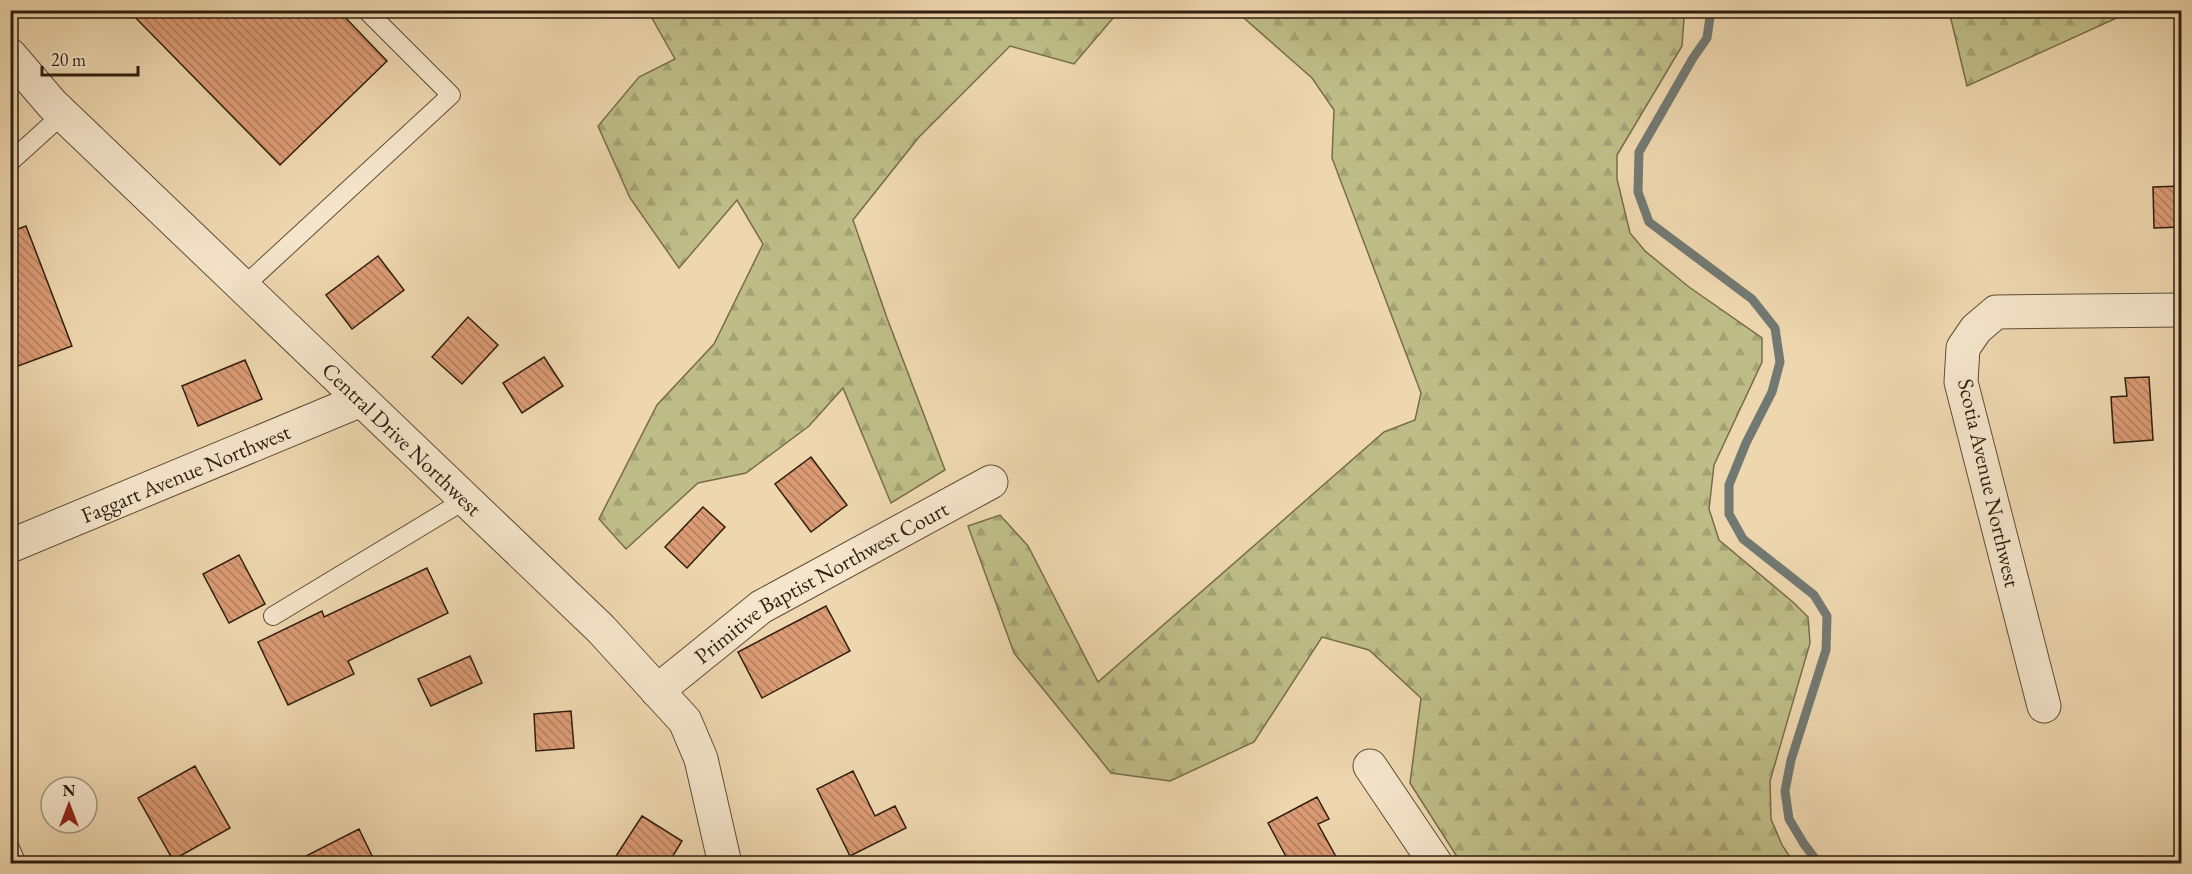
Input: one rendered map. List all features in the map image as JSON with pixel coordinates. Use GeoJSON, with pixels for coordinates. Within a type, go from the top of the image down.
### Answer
{"type":"FeatureCollection","features":[{"type":"Feature","properties":{"kind":"street","name":"Central Drive Northwest"},"geometry":{"type":"LineString","coordinates":[[10,55],[63,114],[601,629],[686,721],[701,759],[725,864]]}},
{"type":"Feature","properties":{"kind":"street","name":"Scotia Avenue Northwest"},"geometry":{"type":"LineString","coordinates":[[2044,706],[1961,382],[1964,348],[1976,329],[1996,312],[2181,309]]}},
{"type":"Feature","properties":{"kind":"street","name":"Faggart Avenue Northwest"},"geometry":{"type":"LineString","coordinates":[[10,546],[361,400]]}},
{"type":"Feature","properties":{"kind":"street","name":"Primitive Baptist Northwest Court"},"geometry":{"type":"LineString","coordinates":[[657,691],[761,607],[991,482]]}},
{"type":"Feature","properties":{"kind":"street"},"geometry":{"type":"LineString","coordinates":[[1370,766],[1436,864]]}},
{"type":"Feature","properties":{"kind":"lane"},"geometry":{"type":"LineString","coordinates":[[243,287],[451,95],[366,10]]}},
{"type":"Feature","properties":{"kind":"lane"},"geometry":{"type":"LineString","coordinates":[[10,162],[63,114]]}},
{"type":"Feature","properties":{"kind":"lane"},"geometry":{"type":"LineString","coordinates":[[273,616],[465,500]]}},
{"type":"Feature","properties":{"kind":"lane"},"geometry":{"type":"LineString","coordinates":[[10,848],[17,864]]}},
{"type":"Feature","properties":{"kind":"green space"},"geometry":{"type":"Polygon","coordinates":[[[1949,10],[2132,11],[1967,86],[1949,10]]]}},
{"type":"Feature","properties":{"kind":"green space"},"geometry":{"type":"Polygon","coordinates":[[[648,11],[1119,11],[1074,64],[1010,46],[919,137],[853,220],[887,318],[945,470],[891,503],[843,388],[809,426],[746,473],[698,483],[626,549],[599,519],[657,405],[714,344],[763,244],[737,200],[679,268],[630,198],[598,126],[639,77],[675,59],[648,11]]]}},
{"type":"Feature","properties":{"kind":"green space"},"geometry":{"type":"Polygon","coordinates":[[[1236,11],[1682,11],[1684,18],[1682,46],[1617,155],[1617,179],[1630,233],[1645,251],[1689,287],[1762,338],[1762,362],[1714,465],[1709,509],[1719,540],[1808,617],[1810,643],[1770,781],[1771,819],[1782,845],[1794,863],[1461,863],[1410,783],[1421,698],[1369,650],[1322,637],[1254,742],[1170,781],[1111,773],[1014,653],[968,526],[1000,515],[1028,546],[1098,682],[1384,432],[1415,420],[1421,393],[1332,158],[1334,110],[1312,78],[1236,11]]]}},
{"type":"Feature","properties":{"kind":"building"},"geometry":{"type":"Polygon","coordinates":[[[128,10],[338,10],[387,61],[280,165],[128,10]]]}},
{"type":"Feature","properties":{"kind":"building"},"geometry":{"type":"Polygon","coordinates":[[[2182,186],[2182,227],[2154,228],[2153,187],[2182,186]]]}},
{"type":"Feature","properties":{"kind":"building"},"geometry":{"type":"Polygon","coordinates":[[[26,226],[72,346],[10,369],[10,232],[26,226]]]}},
{"type":"Feature","properties":{"kind":"building"},"geometry":{"type":"Polygon","coordinates":[[[378,256],[404,290],[352,329],[326,295],[378,256]]]}},
{"type":"Feature","properties":{"kind":"building"},"geometry":{"type":"Polygon","coordinates":[[[468,317],[498,345],[462,384],[432,357],[468,317]]]}},
{"type":"Feature","properties":{"kind":"building"},"geometry":{"type":"Polygon","coordinates":[[[544,357],[563,386],[522,413],[503,383],[544,357]]]}},
{"type":"Feature","properties":{"kind":"building"},"geometry":{"type":"Polygon","coordinates":[[[245,360],[262,399],[198,426],[182,386],[245,360]]]}},
{"type":"Feature","properties":{"kind":"building"},"geometry":{"type":"Polygon","coordinates":[[[2149,377],[2153,440],[2114,443],[2111,397],[2127,396],[2125,378],[2149,377]]]}},
{"type":"Feature","properties":{"kind":"building"},"geometry":{"type":"Polygon","coordinates":[[[2182,383],[2182,431],[2180,431],[2176,384],[2182,383]]]}},
{"type":"Feature","properties":{"kind":"building"},"geometry":{"type":"Polygon","coordinates":[[[811,457],[847,505],[811,532],[775,484],[811,457]]]}},
{"type":"Feature","properties":{"kind":"building"},"geometry":{"type":"Polygon","coordinates":[[[703,507],[725,527],[687,568],[665,547],[703,507]]]}},
{"type":"Feature","properties":{"kind":"building"},"geometry":{"type":"Polygon","coordinates":[[[239,555],[265,604],[229,623],[203,574],[239,555]]]}},
{"type":"Feature","properties":{"kind":"building"},"geometry":{"type":"Polygon","coordinates":[[[427,568],[448,613],[348,661],[354,674],[288,705],[258,642],[322,611],[324,617],[427,568]]]}},
{"type":"Feature","properties":{"kind":"building"},"geometry":{"type":"Polygon","coordinates":[[[826,606],[850,651],[762,698],[738,652],[826,606]]]}},
{"type":"Feature","properties":{"kind":"building"},"geometry":{"type":"Polygon","coordinates":[[[470,656],[482,683],[431,706],[418,679],[470,656]]]}},
{"type":"Feature","properties":{"kind":"building"},"geometry":{"type":"Polygon","coordinates":[[[571,711],[574,748],[536,751],[534,714],[571,711]]]}},
{"type":"Feature","properties":{"kind":"building"},"geometry":{"type":"Polygon","coordinates":[[[195,766],[230,828],[173,860],[138,798],[195,766]]]}},
{"type":"Feature","properties":{"kind":"building"},"geometry":{"type":"Polygon","coordinates":[[[853,771],[875,816],[895,806],[906,828],[850,856],[817,789],[853,771]]]}},
{"type":"Feature","properties":{"kind":"building"},"geometry":{"type":"Polygon","coordinates":[[[1317,797],[1329,819],[1318,824],[1340,864],[1290,864],[1268,823],[1317,797]]]}},
{"type":"Feature","properties":{"kind":"building"},"geometry":{"type":"Polygon","coordinates":[[[642,816],[682,841],[668,864],[629,864],[616,856],[642,816]]]}},
{"type":"Feature","properties":{"kind":"building"},"geometry":{"type":"Polygon","coordinates":[[[359,829],[376,864],[300,864],[298,860],[359,829]]]}},
{"type":"Feature","properties":{"kind":"waterway"},"geometry":{"type":"LineString","coordinates":[[1711,10],[1707,38],[1639,152],[1638,192],[1649,222],[1752,299],[1775,328],[1780,362],[1772,392],[1746,443],[1729,485],[1729,514],[1743,539],[1814,595],[1827,616],[1826,650],[1791,760],[1785,791],[1789,819],[1819,864]]}}]}
